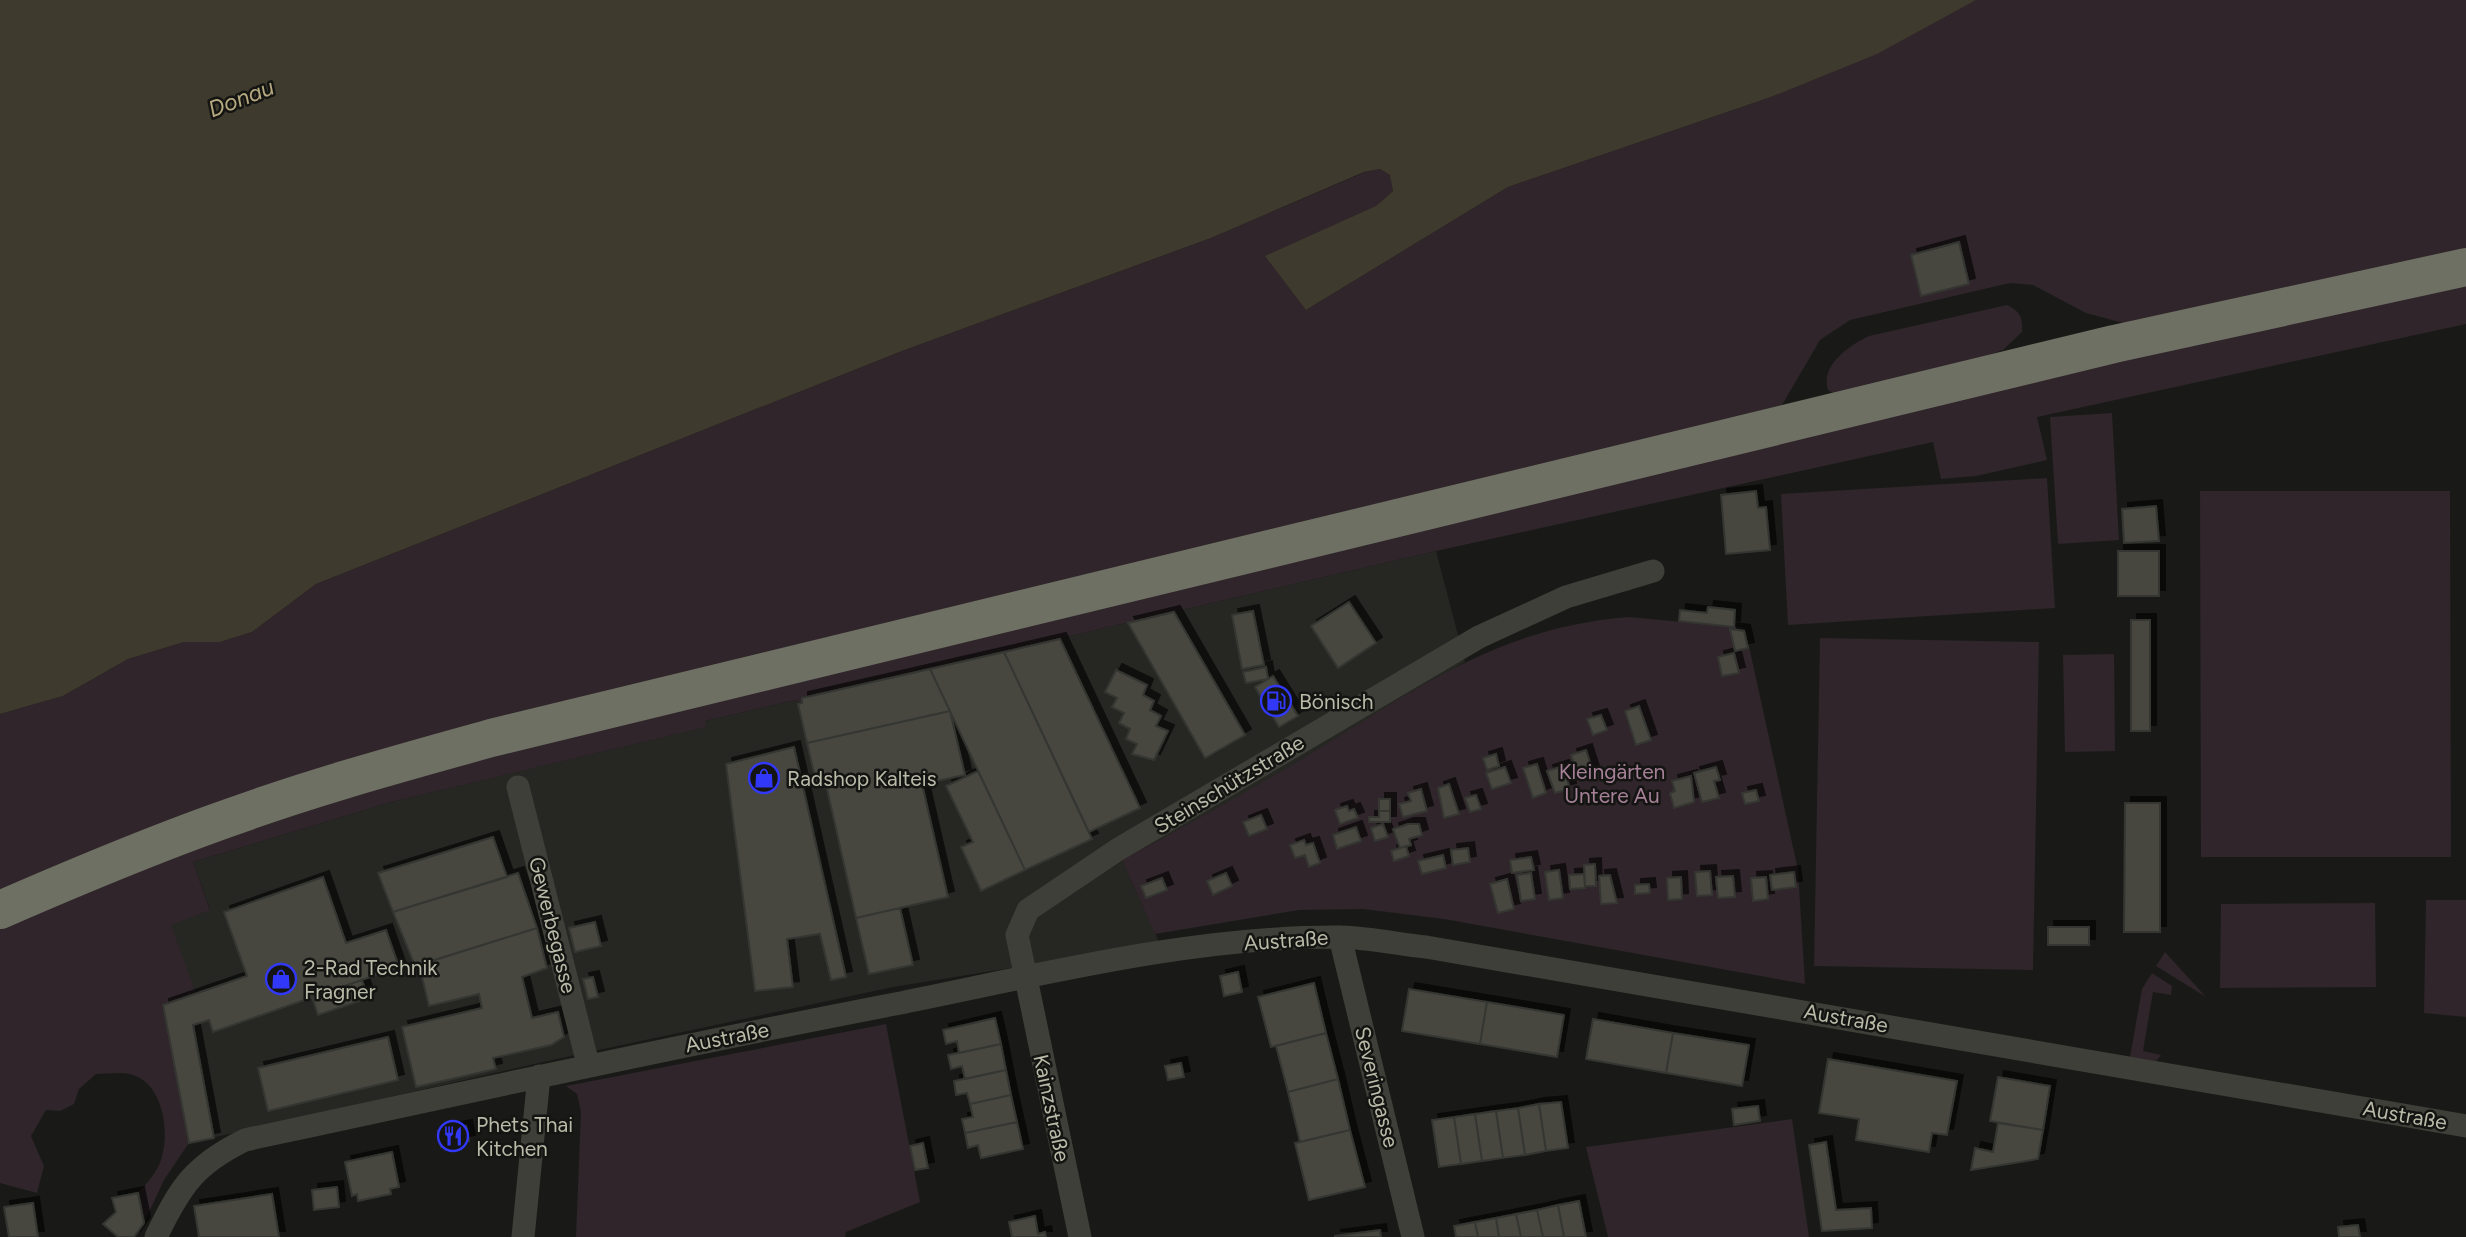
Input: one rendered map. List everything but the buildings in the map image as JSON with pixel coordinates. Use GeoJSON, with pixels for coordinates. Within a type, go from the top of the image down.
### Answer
{"type":"FeatureCollection","features":[{"type":"Feature","properties":{"kind":"highway"},"geometry":{"type":"LineString","coordinates":[[0,911],[119,859],[238,814],[372,771],[491,738],[2087,350],[2466,267]]}},
{"type":"Feature","properties":{"kind":"street","name":"Steinschützstraße"},"geometry":{"type":"LineString","coordinates":[[1025,978],[1017,935],[1028,910],[1099,862],[1479,637],[1566,597],[1653,571]]}},
{"type":"Feature","properties":{"kind":"street","name":"Gewerbegasse"},"geometry":{"type":"LineString","coordinates":[[518,786],[588,1064]]}},
{"type":"Feature","properties":{"kind":"street","name":"Austraße"},"geometry":{"type":"LineString","coordinates":[[156,1237],[177,1194],[196,1170],[219,1153],[245,1140],[588,1064],[1025,978],[1202,947],[1340,937],[1426,947],[1767,1004],[2466,1126]]}},
{"type":"Feature","properties":{"kind":"street","name":"Severingasse"},"geometry":{"type":"LineString","coordinates":[[1340,937],[1413,1237]]}},
{"type":"Feature","properties":{"kind":"street","name":"Kainzstraße"},"geometry":{"type":"LineString","coordinates":[[1025,978],[1080,1237]]}},
{"type":"Feature","properties":{"kind":"street"},"geometry":{"type":"LineString","coordinates":[[523,1237],[539,1076]]}},
{"type":"Feature","properties":{"kind":"shaded area"},"geometry":{"type":"Polygon","coordinates":[[[1436,551],[1465,662],[1226,805],[1122,860],[1160,944],[893,987],[552,1060],[189,1143],[163,1005],[171,924],[210,909],[193,862],[391,802],[705,727],[705,721],[795,700],[802,703],[802,698],[1436,551]]]}},
{"type":"Feature","properties":{"kind":"green space"},"geometry":{"type":"Polygon","coordinates":[[[1976,0],[2466,0],[2466,251],[2123,323],[2086,313],[2033,285],[2010,283],[1850,320],[1820,340],[1782,405],[1549,465],[0,892],[0,714],[63,696],[128,659],[184,642],[220,642],[252,632],[316,584],[902,351],[1211,238],[1365,172],[1380,169],[1391,175],[1393,191],[1376,206],[1306,310],[1508,187],[1771,97],[1976,0]]]}},
{"type":"Feature","properties":{"kind":"green space"},"geometry":{"type":"Polygon","coordinates":[[[2466,283],[2466,324],[2037,417],[2047,460],[1976,476],[1941,479],[1933,442],[1436,551],[802,698],[802,703],[795,700],[705,721],[706,727],[391,802],[193,862],[210,910],[171,925],[196,994],[163,1006],[189,1143],[164,1180],[144,1223],[138,1193],[159,1164],[165,1130],[155,1094],[140,1078],[129,1074],[96,1074],[79,1089],[74,1104],[60,1111],[46,1110],[31,1136],[44,1166],[37,1193],[0,1183],[0,927],[243,829],[496,754],[1800,435],[2466,283]]]}},
{"type":"Feature","properties":{"kind":"green space"},"geometry":{"type":"Polygon","coordinates":[[[2007,305],[2020,316],[2022,332],[2003,350],[1981,358],[1834,394],[1828,390],[1828,372],[1832,364],[1846,350],[1869,336],[2007,305]]]}},
{"type":"Feature","properties":{"kind":"green space"},"geometry":{"type":"Polygon","coordinates":[[[2112,413],[2119,540],[2058,544],[2050,417],[2112,413]]]}},
{"type":"Feature","properties":{"kind":"green space"},"geometry":{"type":"Polygon","coordinates":[[[2047,478],[2055,608],[1788,625],[1781,494],[2047,478]]]}},
{"type":"Feature","properties":{"kind":"green space"},"geometry":{"type":"Polygon","coordinates":[[[2200,491],[2450,491],[2451,857],[2201,857],[2200,491]]]}},
{"type":"Feature","properties":{"kind":"green space","name":"Kleingärten Untere Au"},"geometry":{"type":"Polygon","coordinates":[[[1629,617],[1745,628],[1798,870],[1805,984],[1444,919],[1363,909],[1299,910],[1155,934],[1122,860],[1261,783],[1459,666],[1498,648],[1539,634],[1582,623],[1629,617]]]}},
{"type":"Feature","properties":{"kind":"green space"},"geometry":{"type":"Polygon","coordinates":[[[1820,638],[2039,642],[2033,970],[1814,966],[1820,638]]]}},
{"type":"Feature","properties":{"kind":"green space"},"geometry":{"type":"Polygon","coordinates":[[[2114,654],[2115,751],[2065,752],[2063,655],[2114,654]]]}},
{"type":"Feature","properties":{"kind":"green space"},"geometry":{"type":"Polygon","coordinates":[[[2426,900],[2466,900],[2466,1017],[2424,1013],[2426,900]]]}},
{"type":"Feature","properties":{"kind":"green space"},"geometry":{"type":"Polygon","coordinates":[[[2375,903],[2376,987],[2220,988],[2221,904],[2375,903]]]}},
{"type":"Feature","properties":{"kind":"green space"},"geometry":{"type":"Polygon","coordinates":[[[2165,952],[2206,997],[2156,966],[2165,952]]]}},
{"type":"Feature","properties":{"kind":"green space"},"geometry":{"type":"Polygon","coordinates":[[[2152,973],[2172,986],[2171,995],[2153,992],[2143,1051],[2161,1055],[2156,1061],[2130,1057],[2142,989],[2152,973]]]}},
{"type":"Feature","properties":{"kind":"green space"},"geometry":{"type":"Polygon","coordinates":[[[886,1024],[920,1202],[846,1232],[845,1237],[576,1237],[581,1112],[577,1094],[566,1086],[886,1024]]]}},
{"type":"Feature","properties":{"kind":"green space"},"geometry":{"type":"Polygon","coordinates":[[[1792,1119],[1809,1237],[1608,1237],[1586,1147],[1792,1119]]]}},
{"type":"Feature","properties":{"kind":"water","name":"Donau"},"geometry":{"type":"Polygon","coordinates":[[[0,0],[1976,0],[1877,54],[1771,97],[1508,187],[1306,310],[1265,256],[1376,206],[1393,191],[1390,175],[1380,169],[1364,172],[1211,238],[902,351],[316,584],[252,632],[220,642],[184,642],[128,659],[63,696],[0,714],[0,0]]]}},
{"type":"Feature","properties":{"kind":"place","name":"Bönisch"},"geometry":{"type":"Point","coordinates":[1276,701]}},
{"type":"Feature","properties":{"kind":"place","name":"Radshop Kalteis"},"geometry":{"type":"Point","coordinates":[764,778]}},
{"type":"Feature","properties":{"kind":"place","name":"2-Rad Technik Fragner"},"geometry":{"type":"Point","coordinates":[281,979]}},
{"type":"Feature","properties":{"kind":"place","name":"Phets Thai Kitchen"},"geometry":{"type":"Point","coordinates":[453,1136]}}]}
